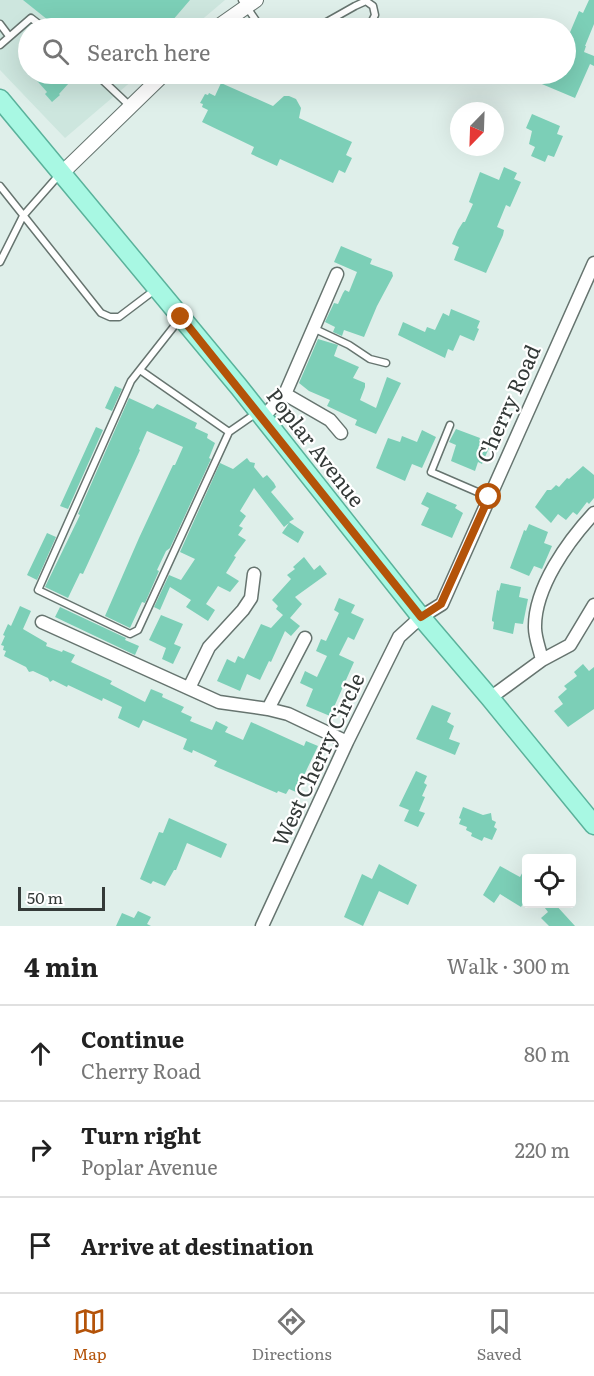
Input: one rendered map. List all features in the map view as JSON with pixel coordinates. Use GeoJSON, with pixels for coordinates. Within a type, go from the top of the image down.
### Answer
{"type":"FeatureCollection","features":[{"type":"Feature","properties":{"kind":"main road","name":"Poplar Avenue"},"geometry":{"type":"LineString","coordinates":[[0,99],[260,414],[421,617],[594,825]]}},
{"type":"Feature","properties":{"kind":"street"},"geometry":{"type":"LineString","coordinates":[[228,18],[248,2]]}},
{"type":"Feature","properties":{"kind":"street"},"geometry":{"type":"LineString","coordinates":[[62,173],[153,84]]}},
{"type":"Feature","properties":{"kind":"street","name":"Cherry Road"},"geometry":{"type":"LineString","coordinates":[[421,617],[441,604],[594,263]]}},
{"type":"Feature","properties":{"kind":"street"},"geometry":{"type":"LineString","coordinates":[[260,414],[285,394],[336,273]]}},
{"type":"Feature","properties":{"kind":"street"},"geometry":{"type":"LineString","coordinates":[[285,394],[330,420],[342,433]]}},
{"type":"Feature","properties":{"kind":"street"},"geometry":{"type":"LineString","coordinates":[[542,660],[535,627],[542,587],[575,534],[594,513]]}},
{"type":"Feature","properties":{"kind":"street"},"geometry":{"type":"LineString","coordinates":[[189,688],[209,647],[251,598],[254,574]]}},
{"type":"Feature","properties":{"kind":"street"},"geometry":{"type":"LineString","coordinates":[[490,698],[542,660],[570,645],[594,605]]}},
{"type":"Feature","properties":{"kind":"street","name":"West Cherry Circle"},"geometry":{"type":"LineString","coordinates":[[262,926],[347,742],[399,637],[421,617]]}},
{"type":"Feature","properties":{"kind":"street"},"geometry":{"type":"LineString","coordinates":[[42,622],[219,702],[288,714],[347,742]]}},
{"type":"Feature","properties":{"kind":"street"},"geometry":{"type":"LineString","coordinates":[[268,709],[305,638]]}},
{"type":"Feature","properties":{"kind":"lane"},"geometry":{"type":"LineString","coordinates":[[248,2],[256,18]]}},
{"type":"Feature","properties":{"kind":"lane"},"geometry":{"type":"LineString","coordinates":[[334,18],[366,2],[373,6],[374,18]]}},
{"type":"Feature","properties":{"kind":"lane"},"geometry":{"type":"LineString","coordinates":[[0,24],[9,36]]}},
{"type":"Feature","properties":{"kind":"lane"},"geometry":{"type":"LineString","coordinates":[[0,45],[18,29]]}},
{"type":"Feature","properties":{"kind":"lane"},"geometry":{"type":"LineString","coordinates":[[107,84],[130,106]]}},
{"type":"Feature","properties":{"kind":"lane"},"geometry":{"type":"LineString","coordinates":[[0,262],[23,216],[62,173]]}},
{"type":"Feature","properties":{"kind":"lane"},"geometry":{"type":"LineString","coordinates":[[0,186],[101,312],[110,317],[119,317],[157,289]]}},
{"type":"Feature","properties":{"kind":"lane"},"geometry":{"type":"LineString","coordinates":[[181,317],[131,381],[38,590],[130,634],[138,630],[229,432],[260,414]]}},
{"type":"Feature","properties":{"kind":"lane"},"geometry":{"type":"LineString","coordinates":[[313,328],[350,345],[370,359],[386,363]]}},
{"type":"Feature","properties":{"kind":"lane"},"geometry":{"type":"LineString","coordinates":[[140,370],[229,432]]}},
{"type":"Feature","properties":{"kind":"lane"},"geometry":{"type":"LineString","coordinates":[[450,425],[431,471],[489,497]]}},
{"type":"Feature","properties":{"kind":"shaded area"},"geometry":{"type":"Polygon","coordinates":[[[0,0],[225,0],[204,18],[18,18],[18,84],[128,84],[65,138],[0,70],[0,0]]]}},
{"type":"Feature","properties":{"kind":"building"},"geometry":{"type":"Polygon","coordinates":[[[23,0],[190,0],[175,18],[46,18],[23,0]]]}},
{"type":"Feature","properties":{"kind":"building"},"geometry":{"type":"Polygon","coordinates":[[[589,0],[594,0],[594,24],[584,52],[594,56],[594,66],[590,64],[575,98],[542,84],[576,84],[576,18],[579,11],[583,13],[589,0]]]}},
{"type":"Feature","properties":{"kind":"building"},"geometry":{"type":"Polygon","coordinates":[[[40,84],[68,84],[52,102],[45,94],[47,92],[40,84]]]}},
{"type":"Feature","properties":{"kind":"building"},"geometry":{"type":"Polygon","coordinates":[[[221,84],[223,84],[273,106],[284,96],[296,99],[301,108],[299,118],[352,142],[346,155],[352,158],[345,173],[339,170],[333,183],[280,159],[277,166],[251,154],[254,147],[202,122],[208,110],[200,103],[205,94],[215,96],[221,84]]]}},
{"type":"Feature","properties":{"kind":"building"},"geometry":{"type":"Polygon","coordinates":[[[532,114],[560,126],[557,134],[563,136],[554,157],[548,155],[545,162],[531,156],[535,147],[529,144],[532,131],[526,128],[532,114]]]}},
{"type":"Feature","properties":{"kind":"building"},"geometry":{"type":"Polygon","coordinates":[[[504,167],[517,173],[514,179],[521,182],[510,207],[506,205],[497,227],[504,230],[503,235],[486,273],[454,260],[459,247],[452,244],[473,204],[469,202],[480,172],[499,180],[504,167]]]}},
{"type":"Feature","properties":{"kind":"building"},"geometry":{"type":"Polygon","coordinates":[[[341,246],[372,259],[370,264],[392,272],[393,276],[364,337],[344,330],[342,336],[333,332],[335,327],[325,322],[334,303],[338,304],[345,290],[349,292],[357,272],[334,262],[341,246]]]}},
{"type":"Feature","properties":{"kind":"building"},"geometry":{"type":"Polygon","coordinates":[[[451,309],[480,321],[474,341],[460,335],[453,351],[448,349],[445,358],[398,335],[403,322],[425,332],[427,327],[435,330],[443,313],[449,316],[451,309]]]}},
{"type":"Feature","properties":{"kind":"building"},"geometry":{"type":"Polygon","coordinates":[[[318,339],[338,345],[334,356],[359,367],[353,378],[365,383],[360,400],[376,408],[387,377],[401,383],[376,434],[355,425],[357,420],[327,406],[330,400],[309,391],[299,383],[318,339]]]}},
{"type":"Feature","properties":{"kind":"building"},"geometry":{"type":"Polygon","coordinates":[[[115,386],[122,389],[112,411],[105,408],[115,386]]]}},
{"type":"Feature","properties":{"kind":"building"},"geometry":{"type":"Polygon","coordinates":[[[129,398],[153,409],[157,404],[197,423],[195,428],[208,434],[207,438],[215,443],[209,458],[211,459],[170,548],[166,551],[157,570],[159,571],[145,603],[142,602],[130,628],[105,616],[139,538],[183,447],[147,431],[83,574],[80,573],[68,598],[45,587],[80,515],[78,514],[129,398]]]}},
{"type":"Feature","properties":{"kind":"building"},"geometry":{"type":"Polygon","coordinates":[[[96,427],[103,430],[68,509],[60,506],[96,427]]]}},
{"type":"Feature","properties":{"kind":"building"},"geometry":{"type":"Polygon","coordinates":[[[456,429],[480,438],[479,441],[489,448],[482,464],[478,462],[475,471],[451,461],[456,445],[449,442],[456,429]]]}},
{"type":"Feature","properties":{"kind":"building"},"geometry":{"type":"Polygon","coordinates":[[[422,430],[436,437],[422,468],[412,464],[405,481],[376,468],[388,438],[400,442],[402,436],[417,442],[422,430]]]}},
{"type":"Feature","properties":{"kind":"building"},"geometry":{"type":"Polygon","coordinates":[[[247,458],[250,462],[255,463],[254,467],[263,478],[267,475],[274,483],[276,487],[271,492],[294,519],[289,522],[304,532],[298,543],[282,533],[289,523],[284,527],[254,488],[240,511],[246,516],[239,526],[243,528],[238,535],[246,540],[234,556],[236,557],[226,573],[239,581],[230,592],[218,586],[206,604],[215,610],[208,621],[186,607],[191,600],[170,587],[160,610],[154,607],[169,575],[181,580],[195,559],[180,552],[220,463],[233,469],[247,458]]]}},
{"type":"Feature","properties":{"kind":"building"},"geometry":{"type":"Polygon","coordinates":[[[583,466],[594,475],[594,498],[589,504],[587,502],[577,515],[573,512],[566,520],[558,514],[551,523],[535,507],[547,490],[551,490],[556,485],[559,487],[583,466]]]}},
{"type":"Feature","properties":{"kind":"building"},"geometry":{"type":"Polygon","coordinates":[[[427,492],[457,505],[455,508],[463,513],[452,538],[421,525],[429,508],[421,504],[427,492]]]}},
{"type":"Feature","properties":{"kind":"building"},"geometry":{"type":"Polygon","coordinates":[[[529,524],[548,532],[544,543],[552,546],[542,569],[534,566],[529,576],[510,568],[524,530],[526,531],[529,524]]]}},
{"type":"Feature","properties":{"kind":"building"},"geometry":{"type":"Polygon","coordinates":[[[47,533],[56,537],[37,580],[27,575],[47,533]]]}},
{"type":"Feature","properties":{"kind":"building"},"geometry":{"type":"Polygon","coordinates":[[[304,557],[314,570],[320,565],[327,574],[295,597],[302,604],[290,618],[300,626],[291,636],[285,631],[260,680],[247,674],[240,691],[217,681],[227,659],[235,663],[238,656],[244,659],[261,624],[271,628],[283,615],[276,609],[278,606],[272,600],[291,579],[287,575],[304,557]]]}},
{"type":"Feature","properties":{"kind":"building"},"geometry":{"type":"Polygon","coordinates":[[[501,583],[521,587],[519,597],[528,599],[523,624],[515,623],[513,634],[493,629],[492,619],[497,590],[499,591],[501,583]]]}},
{"type":"Feature","properties":{"kind":"building"},"geometry":{"type":"Polygon","coordinates":[[[339,598],[355,605],[351,613],[364,619],[354,640],[348,637],[339,655],[354,662],[330,716],[306,706],[313,689],[300,683],[305,671],[317,677],[327,656],[316,651],[321,639],[326,641],[339,613],[334,610],[339,598]]]}},
{"type":"Feature","properties":{"kind":"building"},"geometry":{"type":"Polygon","coordinates":[[[20,606],[31,611],[23,629],[47,643],[46,646],[75,655],[71,662],[112,681],[110,684],[145,702],[151,689],[184,707],[181,712],[192,717],[190,721],[212,730],[216,721],[228,727],[225,732],[243,740],[251,722],[304,746],[306,741],[318,746],[296,792],[289,789],[286,794],[278,791],[277,793],[214,766],[217,761],[193,750],[192,753],[183,749],[187,739],[143,720],[139,728],[118,718],[122,707],[103,698],[102,701],[68,685],[67,687],[53,680],[50,682],[48,678],[33,671],[29,672],[26,667],[4,656],[6,651],[1,645],[5,636],[3,635],[8,624],[11,626],[20,606]]]}},
{"type":"Feature","properties":{"kind":"building"},"geometry":{"type":"Polygon","coordinates":[[[60,607],[139,646],[135,655],[55,617],[60,607]]]}},
{"type":"Feature","properties":{"kind":"building"},"geometry":{"type":"Polygon","coordinates":[[[161,615],[183,624],[174,644],[181,647],[173,664],[162,659],[166,648],[149,640],[161,615]]]}},
{"type":"Feature","properties":{"kind":"building"},"geometry":{"type":"Polygon","coordinates":[[[583,664],[589,671],[594,667],[594,709],[568,727],[554,711],[563,704],[558,697],[567,689],[564,686],[577,676],[574,672],[583,664]]]}},
{"type":"Feature","properties":{"kind":"building"},"geometry":{"type":"Polygon","coordinates":[[[432,705],[451,713],[447,722],[454,726],[449,739],[460,743],[455,755],[416,739],[432,705]]]}},
{"type":"Feature","properties":{"kind":"building"},"geometry":{"type":"Polygon","coordinates":[[[416,771],[427,776],[424,783],[427,785],[422,796],[425,797],[419,811],[425,813],[418,827],[404,821],[409,810],[399,806],[416,771]]]}},
{"type":"Feature","properties":{"kind":"building"},"geometry":{"type":"Polygon","coordinates":[[[463,807],[483,815],[491,813],[492,820],[496,822],[494,827],[497,829],[492,840],[484,837],[482,841],[471,836],[472,833],[466,830],[467,827],[459,824],[463,807]]]}},
{"type":"Feature","properties":{"kind":"building"},"geometry":{"type":"Polygon","coordinates":[[[169,818],[227,844],[221,858],[187,843],[176,870],[165,886],[153,881],[151,884],[140,879],[159,832],[163,833],[169,818]]]}},
{"type":"Feature","properties":{"kind":"building"},"geometry":{"type":"Polygon","coordinates":[[[379,864],[417,885],[408,905],[379,891],[363,926],[344,917],[362,874],[372,879],[379,864]]]}},
{"type":"Feature","properties":{"kind":"building"},"geometry":{"type":"Polygon","coordinates":[[[500,866],[520,877],[522,873],[521,907],[500,894],[494,903],[483,895],[500,866]]]}},
{"type":"Feature","properties":{"kind":"building"},"geometry":{"type":"Polygon","coordinates":[[[545,908],[559,908],[575,926],[549,926],[541,918],[548,912],[545,908]]]}},
{"type":"Feature","properties":{"kind":"building"},"geometry":{"type":"Polygon","coordinates":[[[138,911],[151,917],[147,924],[151,926],[116,926],[122,913],[134,918],[138,911]]]}},
{"type":"Feature","properties":{"kind":"route"},"geometry":{"type":"LineString","coordinates":[[181,317],[421,617],[441,604],[489,497]]}}]}
